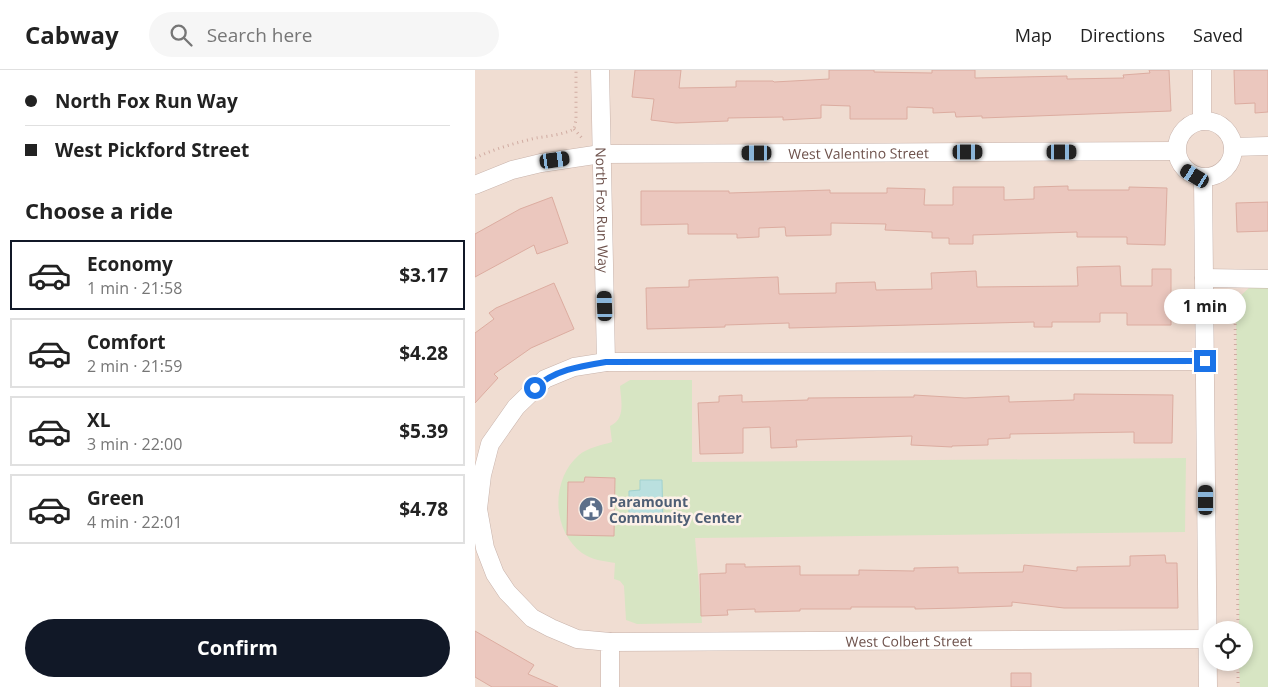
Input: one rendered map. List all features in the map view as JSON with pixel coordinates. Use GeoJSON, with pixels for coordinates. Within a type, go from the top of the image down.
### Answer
{"type":"FeatureCollection","features":[{"type":"Feature","properties":{"kind":"street","name":"North Fox Run Way"},"geometry":{"type":"LineString","coordinates":[[600,70],[606,362]]}},
{"type":"Feature","properties":{"kind":"street"},"geometry":{"type":"LineString","coordinates":[[1202,70],[1202,121]]}},
{"type":"Feature","properties":{"kind":"street"},"geometry":{"type":"LineString","coordinates":[[1202,121],[1214,122],[1223,127],[1230,136],[1233,147],[1231,158],[1226,167],[1217,174],[1203,177],[1195,176],[1186,170],[1179,161],[1176,150],[1183,130],[1192,123],[1202,121]]}},
{"type":"Feature","properties":{"kind":"street"},"geometry":{"type":"LineString","coordinates":[[1233,147],[1268,146]]}},
{"type":"Feature","properties":{"kind":"street","name":"West Valentino Street"},"geometry":{"type":"LineString","coordinates":[[475,185],[512,170],[541,162],[601,154],[1176,150]]}},
{"type":"Feature","properties":{"kind":"street"},"geometry":{"type":"LineString","coordinates":[[1203,177],[1208,621]]}},
{"type":"Feature","properties":{"kind":"street"},"geometry":{"type":"LineString","coordinates":[[1204,278],[1268,278]]}},
{"type":"Feature","properties":{"kind":"street"},"geometry":{"type":"LineString","coordinates":[[610,687],[610,642],[577,639],[533,618],[507,592],[495,574],[485,548],[476,509],[490,444],[516,408],[545,379],[575,367],[606,362],[1205,361]]}},
{"type":"Feature","properties":{"kind":"street","name":"West Colbert Street"},"geometry":{"type":"LineString","coordinates":[[610,642],[1203,639]]}},
{"type":"Feature","properties":{"kind":"street"},"geometry":{"type":"LineString","coordinates":[[1208,671],[1208,687]]}},
{"type":"Feature","properties":{"kind":"path"},"geometry":{"type":"LineString","coordinates":[[574,129],[576,120],[576,70]]}},
{"type":"Feature","properties":{"kind":"path"},"geometry":{"type":"LineString","coordinates":[[574,129],[582,138]]}},
{"type":"Feature","properties":{"kind":"path"},"geometry":{"type":"LineString","coordinates":[[475,158],[491,151],[574,129]]}},
{"type":"Feature","properties":{"kind":"path"},"geometry":{"type":"LineString","coordinates":[[1237,621],[1235,302],[1237,294],[1244,290],[1245,279]]}},
{"type":"Feature","properties":{"kind":"path"},"geometry":{"type":"LineString","coordinates":[[1238,671],[1238,687]]}},
{"type":"Feature","properties":{"kind":"shaded area"},"geometry":{"type":"Polygon","coordinates":[[[475,70],[1268,70],[1268,687],[475,687],[475,70]]]}},
{"type":"Feature","properties":{"kind":"green space"},"geometry":{"type":"Polygon","coordinates":[[[1268,285],[1268,687],[1240,687],[1239,671],[1253,671],[1253,621],[1239,621],[1236,300],[1251,286],[1268,285]]]}},
{"type":"Feature","properties":{"kind":"green space"},"geometry":{"type":"Polygon","coordinates":[[[630,380],[692,380],[692,462],[1186,458],[1185,532],[695,538],[702,623],[637,624],[626,620],[624,586],[620,581],[614,579],[615,563],[590,557],[582,553],[572,543],[560,518],[558,504],[559,490],[563,477],[570,465],[586,450],[612,442],[610,426],[618,419],[621,409],[620,386],[630,380]]]}},
{"type":"Feature","properties":{"kind":"water"},"geometry":{"type":"Polygon","coordinates":[[[640,480],[662,480],[663,524],[641,525],[641,515],[629,515],[629,508],[623,505],[623,499],[629,497],[629,491],[640,490],[640,480]]]}},
{"type":"Feature","properties":{"kind":"building"},"geometry":{"type":"Polygon","coordinates":[[[635,70],[681,70],[679,88],[736,87],[736,81],[774,82],[829,79],[829,70],[932,73],[932,70],[975,70],[975,78],[1067,76],[1067,79],[1124,78],[1123,75],[1150,73],[1149,70],[1169,70],[1171,111],[982,118],[982,116],[956,117],[955,112],[933,113],[933,108],[907,107],[907,119],[850,119],[850,106],[821,105],[821,118],[783,120],[783,117],[728,118],[728,121],[676,123],[651,120],[654,99],[632,97],[635,70]]]}},
{"type":"Feature","properties":{"kind":"building"},"geometry":{"type":"Polygon","coordinates":[[[1234,70],[1268,70],[1268,112],[1255,113],[1255,103],[1235,104],[1234,70]]]}},
{"type":"Feature","properties":{"kind":"building"},"geometry":{"type":"Polygon","coordinates":[[[1068,186],[1068,190],[1129,190],[1129,187],[1167,188],[1165,245],[1127,244],[1127,237],[1077,237],[1077,232],[973,235],[973,244],[949,244],[949,238],[932,238],[932,232],[885,230],[886,224],[831,223],[831,235],[786,236],[785,227],[759,228],[759,237],[737,238],[737,234],[688,234],[688,224],[641,225],[641,191],[729,191],[729,193],[830,190],[830,193],[887,193],[887,188],[925,189],[924,205],[953,205],[953,187],[1004,187],[1004,200],[1034,199],[1034,187],[1068,186]]]}},
{"type":"Feature","properties":{"kind":"building"},"geometry":{"type":"Polygon","coordinates":[[[552,197],[568,243],[537,254],[534,245],[475,277],[475,234],[520,209],[552,197]]]}},
{"type":"Feature","properties":{"kind":"building"},"geometry":{"type":"Polygon","coordinates":[[[1268,202],[1268,231],[1237,232],[1236,203],[1268,202]]]}},
{"type":"Feature","properties":{"kind":"building"},"geometry":{"type":"Polygon","coordinates":[[[1120,266],[1121,286],[1152,286],[1152,269],[1171,269],[1171,325],[1127,325],[1127,313],[1100,313],[1100,322],[1052,322],[1052,327],[1034,327],[1034,322],[789,328],[789,323],[647,329],[646,288],[689,287],[689,280],[778,277],[779,294],[836,293],[836,283],[875,282],[876,290],[932,289],[931,273],[976,271],[977,287],[1078,286],[1077,267],[1120,266]]]}},
{"type":"Feature","properties":{"kind":"building"},"geometry":{"type":"Polygon","coordinates":[[[554,283],[574,329],[531,348],[494,374],[498,378],[475,403],[475,333],[494,319],[489,313],[496,308],[554,283]]]}},
{"type":"Feature","properties":{"kind":"building"},"geometry":{"type":"Polygon","coordinates":[[[1074,394],[1173,395],[1172,443],[1134,443],[1134,432],[1010,434],[1010,438],[988,439],[988,445],[952,447],[911,445],[912,436],[796,440],[797,447],[771,448],[770,427],[743,428],[743,453],[700,454],[698,403],[719,402],[719,396],[742,395],[742,402],[808,400],[808,398],[914,397],[914,395],[965,398],[1009,396],[1009,402],[1074,400],[1074,394]]]}},
{"type":"Feature","properties":{"kind":"building","name":"Paramount Community Center"},"geometry":{"type":"Polygon","coordinates":[[[585,477],[615,478],[614,536],[567,535],[568,482],[584,482],[585,477]]]}},
{"type":"Feature","properties":{"kind":"building"},"geometry":{"type":"Polygon","coordinates":[[[1165,555],[1166,563],[1177,563],[1178,608],[1064,608],[1012,602],[1012,606],[959,608],[851,607],[851,609],[800,609],[800,611],[755,612],[755,609],[727,610],[728,615],[701,616],[700,574],[726,573],[726,564],[745,564],[745,567],[800,566],[800,575],[859,575],[859,570],[914,571],[914,568],[958,567],[958,573],[1023,572],[1024,565],[1077,571],[1077,567],[1130,566],[1130,556],[1165,555]]]}},
{"type":"Feature","properties":{"kind":"building"},"geometry":{"type":"Polygon","coordinates":[[[475,631],[534,665],[528,674],[558,687],[492,687],[475,677],[475,631]]]}},
{"type":"Feature","properties":{"kind":"building"},"geometry":{"type":"Polygon","coordinates":[[[1011,673],[1031,673],[1031,687],[1011,687],[1011,673]]]}},
{"type":"Feature","properties":{"kind":"place","name":"Paramount Community Center"},"geometry":{"type":"Point","coordinates":[591,509]}},
{"type":"Feature","properties":{"kind":"route"},"geometry":{"type":"LineString","coordinates":[[535,388],[545,379],[575,367],[606,362],[1205,361]]}}]}
